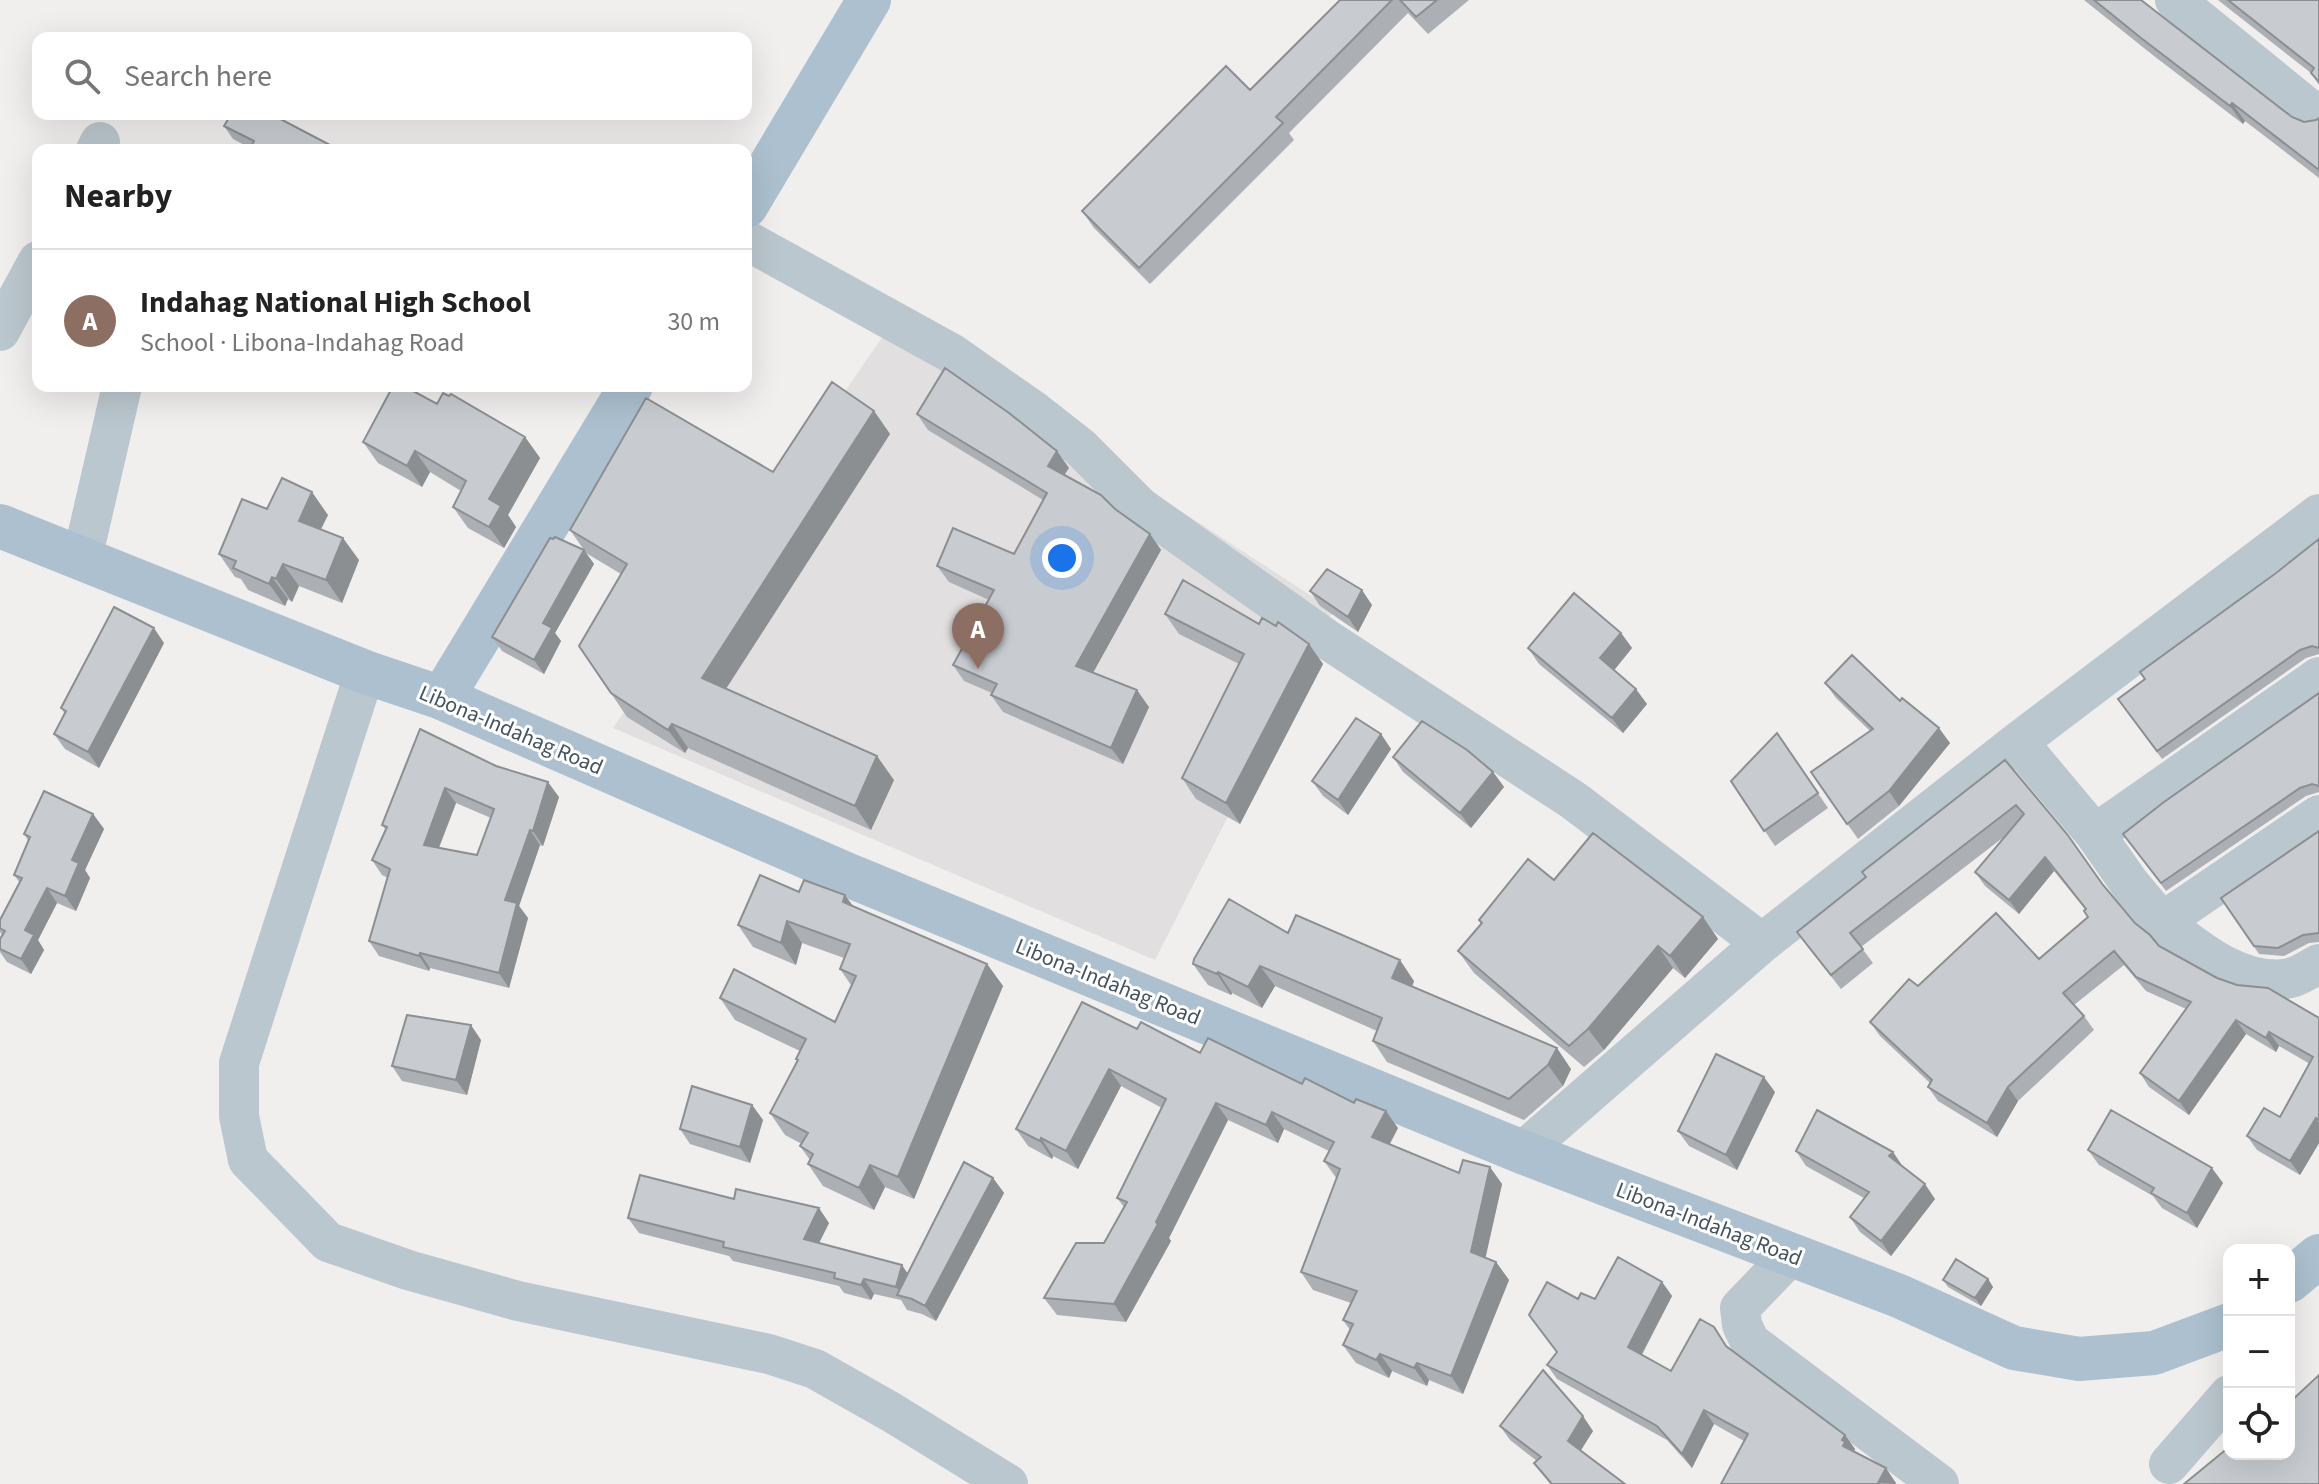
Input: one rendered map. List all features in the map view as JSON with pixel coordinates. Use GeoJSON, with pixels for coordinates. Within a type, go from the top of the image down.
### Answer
{"type":"FeatureCollection","features":[{"type":"Feature","properties":{"kind":"main road"},"geometry":{"type":"LineString","coordinates":[[752,196],[869,0]]}},
{"type":"Feature","properties":{"kind":"main road"},"geometry":{"type":"LineString","coordinates":[[442,698],[627,392]]}},
{"type":"Feature","properties":{"kind":"main road","name":"Libona-Indahag Road"},"geometry":{"type":"LineString","coordinates":[[0,526],[365,672],[442,698],[848,875],[1522,1152],[1899,1296],[2014,1348],[2079,1359],[2154,1353],[2223,1327]]}},
{"type":"Feature","properties":{"kind":"main road"},"geometry":{"type":"LineString","coordinates":[[2295,1276],[2319,1256]]}},
{"type":"Feature","properties":{"kind":"street"},"geometry":{"type":"LineString","coordinates":[[2175,0],[2319,117]]}},
{"type":"Feature","properties":{"kind":"street"},"geometry":{"type":"LineString","coordinates":[[752,243],[951,353],[1080,447],[1140,507],[1328,640],[1573,800],[1762,943]]}},
{"type":"Feature","properties":{"kind":"street"},"geometry":{"type":"LineString","coordinates":[[0,331],[32,272]]}},
{"type":"Feature","properties":{"kind":"street"},"geometry":{"type":"LineString","coordinates":[[82,559],[121,392]]}},
{"type":"Feature","properties":{"kind":"street"},"geometry":{"type":"LineString","coordinates":[[1522,1152],[1762,943],[2018,742],[2318,517]]}},
{"type":"Feature","properties":{"kind":"street"},"geometry":{"type":"LineString","coordinates":[[365,672],[239,1063],[239,1116],[248,1160],[328,1242],[408,1270],[518,1301],[769,1354],[815,1369],[1008,1484]]}},
{"type":"Feature","properties":{"kind":"street"},"geometry":{"type":"LineString","coordinates":[[2095,834],[2319,677]]}},
{"type":"Feature","properties":{"kind":"street"},"geometry":{"type":"LineString","coordinates":[[2018,742],[2095,834],[2130,884],[2162,922],[2217,962],[2258,979],[2288,979],[2319,964]]}},
{"type":"Feature","properties":{"kind":"street"},"geometry":{"type":"LineString","coordinates":[[2162,922],[2319,815]]}},
{"type":"Feature","properties":{"kind":"street"},"geometry":{"type":"LineString","coordinates":[[1791,1255],[1740,1308],[1742,1325],[1750,1342],[1939,1484]]}},
{"type":"Feature","properties":{"kind":"street"},"geometry":{"type":"LineString","coordinates":[[2169,1464],[2223,1402]]}},
{"type":"Feature","properties":{"kind":"shaded area"},"geometry":{"type":"Polygon","coordinates":[[[892,323],[1333,610],[1155,960],[613,728],[892,323]]]}},
{"type":"Feature","properties":{"kind":"building"},"geometry":{"type":"Polygon","coordinates":[[[1340,0],[1392,0],[1276,117],[1283,123],[1139,268],[1082,211],[1226,66],[1250,90],[1340,0]]]}},
{"type":"Feature","properties":{"kind":"building"},"geometry":{"type":"Polygon","coordinates":[[[1400,0],[1437,0],[1416,17],[1400,0]]]}},
{"type":"Feature","properties":{"kind":"building"},"geometry":{"type":"Polygon","coordinates":[[[2094,0],[2141,0],[2292,117],[2304,122],[2319,118],[2319,170],[2232,103],[2230,106],[2094,0]]]}},
{"type":"Feature","properties":{"kind":"building"},"geometry":{"type":"Polygon","coordinates":[[[2228,0],[2319,0],[2319,82],[2311,73],[2314,68],[2228,0]]]}},
{"type":"Feature","properties":{"kind":"building"},"geometry":{"type":"Polygon","coordinates":[[[228,120],[282,120],[328,144],[252,144],[254,141],[224,126],[228,120]]]}},
{"type":"Feature","properties":{"kind":"building"},"geometry":{"type":"Polygon","coordinates":[[[945,368],[1057,451],[1048,466],[1101,495],[1150,534],[1076,666],[1137,690],[1111,748],[991,695],[997,684],[953,665],[994,590],[937,566],[953,528],[1014,554],[1047,493],[917,414],[945,368]]]}},
{"type":"Feature","properties":{"kind":"building"},"geometry":{"type":"Polygon","coordinates":[[[832,382],[874,411],[702,678],[877,756],[855,806],[672,724],[668,730],[611,693],[579,646],[627,564],[570,530],[646,398],[773,472],[832,382]]]}},
{"type":"Feature","properties":{"kind":"building"},"geometry":{"type":"Polygon","coordinates":[[[390,392],[415,392],[437,404],[443,393],[451,394],[525,437],[489,499],[501,506],[489,527],[453,507],[466,481],[415,451],[407,466],[363,442],[390,392]]]}},
{"type":"Feature","properties":{"kind":"building"},"geometry":{"type":"Polygon","coordinates":[[[282,478],[312,492],[299,521],[343,538],[326,580],[283,564],[276,579],[272,577],[269,584],[233,568],[236,561],[219,554],[242,499],[267,509],[282,478]]]}},
{"type":"Feature","properties":{"kind":"building"},"geometry":{"type":"Polygon","coordinates":[[[555,537],[584,550],[543,623],[552,628],[534,660],[492,637],[550,538],[555,537]]]}},
{"type":"Feature","properties":{"kind":"building"},"geometry":{"type":"Polygon","coordinates":[[[2319,539],[2319,648],[2312,646],[2300,650],[2157,751],[2118,699],[2145,679],[2140,672],[2319,539]]]}},
{"type":"Feature","properties":{"kind":"building"},"geometry":{"type":"Polygon","coordinates":[[[1327,569],[1362,590],[1348,617],[1310,591],[1327,569]]]}},
{"type":"Feature","properties":{"kind":"building"},"geometry":{"type":"Polygon","coordinates":[[[1183,580],[1259,624],[1262,618],[1276,626],[1278,622],[1309,644],[1226,803],[1182,778],[1244,654],[1165,614],[1183,580]]]}},
{"type":"Feature","properties":{"kind":"building"},"geometry":{"type":"Polygon","coordinates":[[[1574,593],[1621,633],[1600,658],[1636,689],[1612,718],[1528,648],[1574,593]]]}},
{"type":"Feature","properties":{"kind":"building"},"geometry":{"type":"Polygon","coordinates":[[[114,607],[154,628],[88,752],[54,734],[66,711],[61,708],[114,607]]]}},
{"type":"Feature","properties":{"kind":"building"},"geometry":{"type":"Polygon","coordinates":[[[1852,655],[1900,701],[1902,698],[1939,728],[1889,791],[1847,824],[1811,772],[1873,729],[1825,683],[1852,655]]]}},
{"type":"Feature","properties":{"kind":"building"},"geometry":{"type":"Polygon","coordinates":[[[2319,693],[2319,786],[2312,784],[2300,788],[2161,883],[2123,834],[2319,693]]]}},
{"type":"Feature","properties":{"kind":"building"},"geometry":{"type":"Polygon","coordinates":[[[1356,718],[1381,734],[1338,800],[1312,781],[1356,718]]]}},
{"type":"Feature","properties":{"kind":"building"},"geometry":{"type":"Polygon","coordinates":[[[1422,721],[1467,750],[1493,772],[1460,813],[1393,757],[1422,721]]]}},
{"type":"Feature","properties":{"kind":"building"},"geometry":{"type":"Polygon","coordinates":[[[420,729],[496,766],[548,782],[533,831],[530,830],[505,900],[517,903],[499,973],[420,953],[419,956],[369,941],[390,869],[372,860],[387,827],[382,825],[420,729]],[[445,788],[424,845],[477,855],[494,809],[445,788]]]}},
{"type":"Feature","properties":{"kind":"building"},"geometry":{"type":"Polygon","coordinates":[[[1777,733],[1818,793],[1764,831],[1731,781],[1777,733]]]}},
{"type":"Feature","properties":{"kind":"building"},"geometry":{"type":"Polygon","coordinates":[[[2005,760],[2067,834],[2103,885],[2159,946],[2217,978],[2237,985],[2268,988],[2319,1018],[2319,1120],[2316,1118],[2290,1161],[2247,1136],[2264,1108],[2280,1117],[2313,1057],[2269,1032],[2266,1038],[2236,1020],[2179,1101],[2140,1073],[2191,1002],[2136,977],[2114,951],[2063,993],[2084,1016],[2008,1087],[1987,1123],[1928,1087],[1932,1080],[1870,1022],[1909,979],[1918,986],[1996,913],[2039,959],[2088,917],[2084,911],[2086,909],[2045,857],[2009,900],[1975,872],[2024,814],[2016,805],[1850,933],[1863,949],[1831,975],[1797,932],[1866,877],[1862,872],[2005,760]]]}},
{"type":"Feature","properties":{"kind":"building"},"geometry":{"type":"Polygon","coordinates":[[[44,791],[93,814],[72,860],[79,863],[65,896],[47,888],[25,930],[34,935],[21,959],[0,949],[0,939],[5,931],[0,928],[0,920],[22,878],[14,875],[30,837],[24,834],[44,791]]]}},
{"type":"Feature","properties":{"kind":"building"},"geometry":{"type":"Polygon","coordinates":[[[2319,831],[2319,933],[2303,935],[2278,948],[2254,946],[2221,898],[2319,831]]]}},
{"type":"Feature","properties":{"kind":"building"},"geometry":{"type":"Polygon","coordinates":[[[1593,833],[1703,917],[1670,956],[1658,946],[1588,1029],[1569,1046],[1458,951],[1528,859],[1554,880],[1593,833]]]}},
{"type":"Feature","properties":{"kind":"building"},"geometry":{"type":"Polygon","coordinates":[[[760,875],[799,892],[804,880],[845,895],[843,902],[987,964],[898,1177],[870,1165],[859,1188],[808,1164],[813,1154],[800,1146],[808,1133],[770,1113],[806,1039],[720,998],[734,969],[835,1022],[856,976],[840,969],[850,944],[787,921],[781,943],[738,925],[760,875]]]}},
{"type":"Feature","properties":{"kind":"building"},"geometry":{"type":"Polygon","coordinates":[[[1229,899],[1288,933],[1296,915],[1400,960],[1392,978],[1557,1048],[1548,1065],[1509,1099],[1373,1041],[1382,1018],[1260,966],[1248,987],[1193,964],[1229,899]]]}},
{"type":"Feature","properties":{"kind":"building"},"geometry":{"type":"Polygon","coordinates":[[[1082,1002],[1137,1029],[1141,1022],[1200,1053],[1208,1038],[1302,1084],[1305,1078],[1354,1103],[1356,1099],[1386,1111],[1372,1137],[1459,1173],[1463,1160],[1490,1167],[1471,1252],[1496,1262],[1451,1376],[1417,1363],[1414,1368],[1380,1354],[1376,1360],[1343,1345],[1353,1324],[1343,1320],[1357,1291],[1301,1272],[1340,1169],[1324,1161],[1334,1142],[1272,1112],[1266,1125],[1216,1103],[1156,1222],[1158,1224],[1114,1304],[1044,1298],[1076,1243],[1104,1243],[1127,1202],[1117,1198],[1166,1099],[1109,1069],[1066,1151],[1016,1129],[1082,1002]]]}},
{"type":"Feature","properties":{"kind":"building"},"geometry":{"type":"Polygon","coordinates":[[[407,1015],[471,1025],[456,1080],[392,1066],[407,1015]]]}},
{"type":"Feature","properties":{"kind":"building"},"geometry":{"type":"Polygon","coordinates":[[[1716,1054],[1764,1077],[1726,1155],[1678,1131],[1716,1054]]]}},
{"type":"Feature","properties":{"kind":"building"},"geometry":{"type":"Polygon","coordinates":[[[692,1086],[752,1105],[740,1147],[680,1129],[692,1086]]]}},
{"type":"Feature","properties":{"kind":"building"},"geometry":{"type":"Polygon","coordinates":[[[1817,1110],[1893,1152],[1889,1156],[1925,1184],[1881,1241],[1850,1217],[1869,1192],[1796,1151],[1817,1110]]]}},
{"type":"Feature","properties":{"kind":"building"},"geometry":{"type":"Polygon","coordinates":[[[2111,1110],[2212,1168],[2187,1213],[2151,1193],[2154,1188],[2088,1150],[2111,1110]]]}},
{"type":"Feature","properties":{"kind":"building"},"geometry":{"type":"Polygon","coordinates":[[[964,1162],[993,1178],[925,1306],[897,1295],[964,1162]]]}},
{"type":"Feature","properties":{"kind":"building"},"geometry":{"type":"Polygon","coordinates":[[[640,1175],[734,1199],[736,1189],[819,1208],[804,1239],[902,1265],[896,1287],[864,1279],[861,1285],[834,1278],[835,1273],[723,1247],[724,1242],[628,1218],[640,1175]]]}},
{"type":"Feature","properties":{"kind":"building"},"geometry":{"type":"Polygon","coordinates":[[[1618,1257],[1662,1282],[1628,1347],[1671,1371],[1700,1319],[1714,1327],[1726,1346],[1845,1435],[1843,1446],[1886,1468],[1880,1484],[1721,1484],[1748,1434],[1704,1410],[1682,1454],[1657,1426],[1547,1365],[1557,1352],[1529,1315],[1547,1282],[1578,1299],[1581,1293],[1595,1299],[1618,1257]]]}},
{"type":"Feature","properties":{"kind":"building"},"geometry":{"type":"Polygon","coordinates":[[[1956,1259],[1988,1279],[1975,1298],[1943,1280],[1956,1259]]]}},
{"type":"Feature","properties":{"kind":"building"},"geometry":{"type":"Polygon","coordinates":[[[1543,1370],[1583,1416],[1568,1441],[1625,1484],[1552,1484],[1534,1463],[1541,1457],[1500,1426],[1543,1370]]]}},
{"type":"Feature","properties":{"kind":"building"},"geometry":{"type":"Polygon","coordinates":[[[2319,1375],[2319,1484],[2184,1484],[2223,1452],[2223,1460],[2295,1460],[2295,1397],[2319,1375]]]}},
{"type":"Feature","properties":{"kind":"place","name":"Indahag National High School"},"geometry":{"type":"Point","coordinates":[978,669]}}]}
